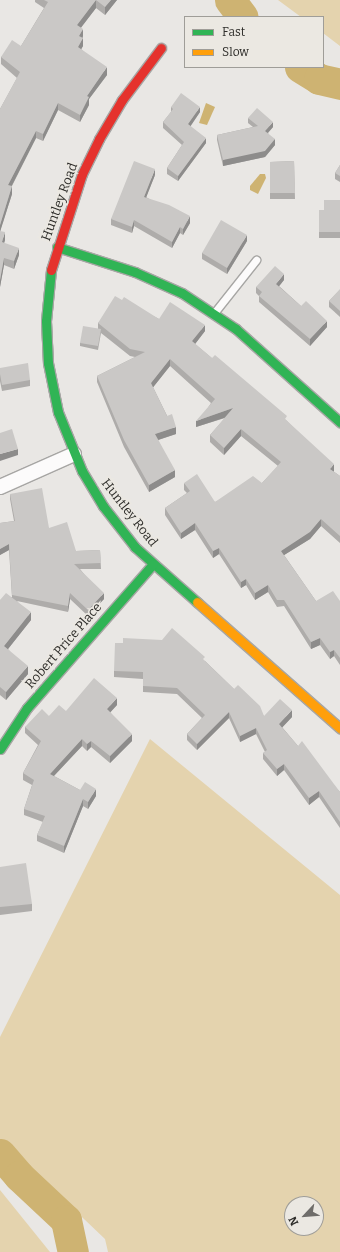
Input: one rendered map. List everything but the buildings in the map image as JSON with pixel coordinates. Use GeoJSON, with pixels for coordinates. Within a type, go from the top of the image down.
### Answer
{"type":"FeatureCollection","features":[{"type":"Feature","properties":{"kind":"street","name":"Huntley Road"},"geometry":{"type":"LineString","coordinates":[[161,48],[122,100],[99,139],[79,180],[57,247],[49,279],[46,321],[48,363],[58,412],[74,454],[103,506],[134,547],[340,728]]}},
{"type":"Feature","properties":{"kind":"street"},"geometry":{"type":"LineString","coordinates":[[57,247],[135,272],[182,293],[236,329],[340,422]]}},
{"type":"Feature","properties":{"kind":"street"},"geometry":{"type":"LineString","coordinates":[[0,487],[74,454]]}},
{"type":"Feature","properties":{"kind":"street","name":"Robert Price Place"},"geometry":{"type":"LineString","coordinates":[[0,749],[27,708],[153,564]]}},
{"type":"Feature","properties":{"kind":"lane"},"geometry":{"type":"LineString","coordinates":[[214,313],[256,260]]}},
{"type":"Feature","properties":{"kind":"shaded area"},"geometry":{"type":"Polygon","coordinates":[[[278,0],[340,0],[340,46],[324,34],[324,16],[300,16],[278,0]]]}},
{"type":"Feature","properties":{"kind":"shaded area"},"geometry":{"type":"Polygon","coordinates":[[[206,103],[215,107],[207,125],[199,123],[206,103]]]}},
{"type":"Feature","properties":{"kind":"shaded area"},"geometry":{"type":"Polygon","coordinates":[[[260,174],[265,174],[266,178],[258,194],[250,190],[250,186],[260,174]]]}},
{"type":"Feature","properties":{"kind":"shaded area"},"geometry":{"type":"Polygon","coordinates":[[[150,739],[340,895],[340,1252],[108,1252],[105,1239],[0,1139],[0,1037],[150,739]]]}},
{"type":"Feature","properties":{"kind":"shaded area"},"geometry":{"type":"Polygon","coordinates":[[[0,1190],[50,1252],[0,1252],[0,1190]]]}},
{"type":"Feature","properties":{"kind":"waterway"},"geometry":{"type":"LineString","coordinates":[[230,0],[242,16]]}},
{"type":"Feature","properties":{"kind":"waterway"},"geometry":{"type":"LineString","coordinates":[[302,68],[319,79],[340,84]]}},
{"type":"Feature","properties":{"kind":"waterway"},"geometry":{"type":"LineString","coordinates":[[0,1154],[19,1176],[66,1220],[73,1252]]}},
{"type":"Feature","properties":{"kind":"traffic: fast"},"geometry":{"type":"LineString","coordinates":[[57,247],[135,272],[182,293],[236,329],[340,422]]}},
{"type":"Feature","properties":{"kind":"traffic: fast"},"geometry":{"type":"LineString","coordinates":[[51,270],[46,321],[48,363],[58,412],[82,471],[103,506],[135,547],[197,602]]}},
{"type":"Feature","properties":{"kind":"traffic: fast"},"geometry":{"type":"LineString","coordinates":[[0,749],[27,708],[153,564]]}},
{"type":"Feature","properties":{"kind":"traffic: slow"},"geometry":{"type":"LineString","coordinates":[[197,602],[340,728]]}},
{"type":"Feature","properties":{"kind":"traffic: jam"},"geometry":{"type":"LineString","coordinates":[[51,270],[82,174],[99,139],[122,100],[161,48]]}}]}
